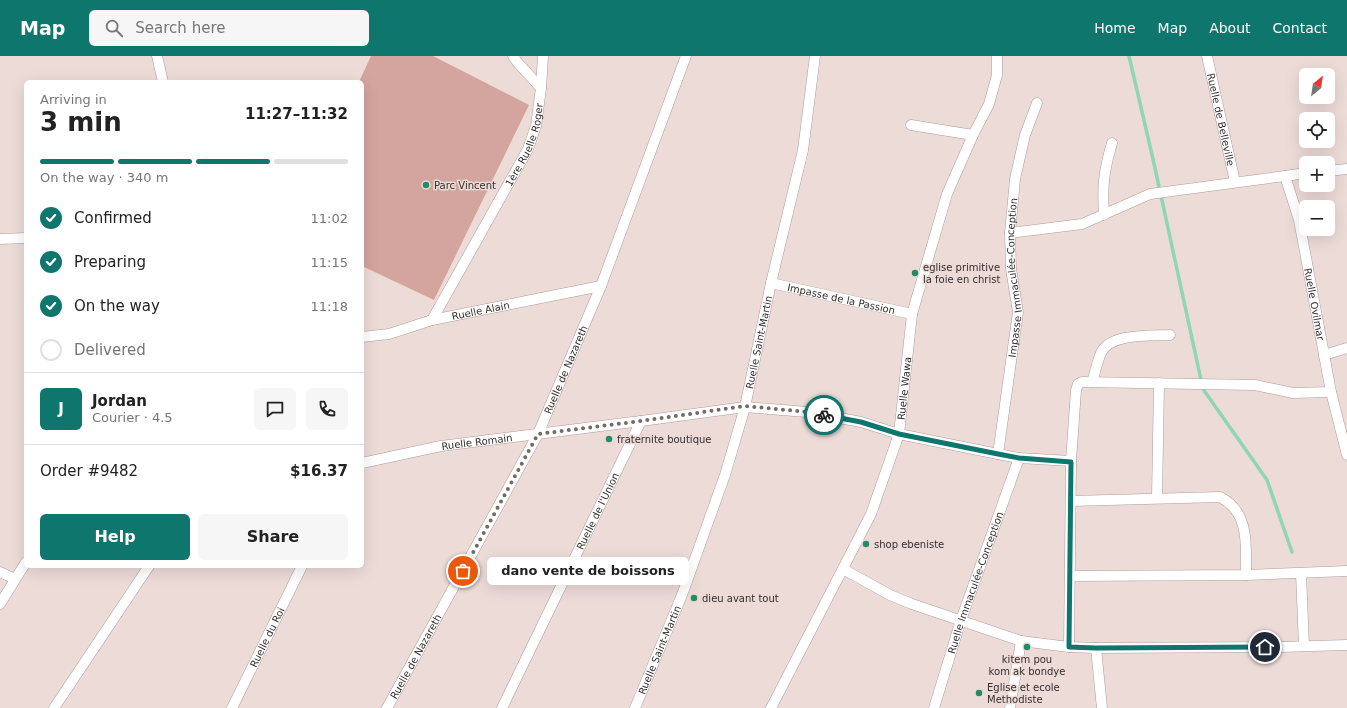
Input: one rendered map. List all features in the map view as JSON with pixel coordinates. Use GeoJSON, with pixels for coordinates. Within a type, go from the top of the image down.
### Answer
{"type":"FeatureCollection","features":[{"type":"Feature","properties":{"kind":"street"},"geometry":{"type":"LineString","coordinates":[[157,56],[163,80]]}},
{"type":"Feature","properties":{"kind":"street","name":"1ère Ruelle Roger"},"geometry":{"type":"LineString","coordinates":[[432,320],[528,149],[536,126],[541,88],[513,56]]}},
{"type":"Feature","properties":{"kind":"street"},"geometry":{"type":"LineString","coordinates":[[541,88],[543,56]]}},
{"type":"Feature","properties":{"kind":"street","name":"Ruelle de Nazareth"},"geometry":{"type":"LineString","coordinates":[[387,708],[538,434],[601,286],[686,56]]}},
{"type":"Feature","properties":{"kind":"street","name":"Ruelle Saint-Martin"},"geometry":{"type":"LineString","coordinates":[[635,708],[682,595],[725,475],[745,406],[771,283],[803,150],[815,56]]}},
{"type":"Feature","properties":{"kind":"street","name":"Ruelle Wawa"},"geometry":{"type":"LineString","coordinates":[[771,708],[871,514],[899,434],[912,314],[947,194],[973,135],[989,104],[997,75],[997,56]]}},
{"type":"Feature","properties":{"kind":"street","name":"Ruelle de Belleville"},"geometry":{"type":"LineString","coordinates":[[1207,56],[1235,182]]}},
{"type":"Feature","properties":{"kind":"street","name":"Impasse Immaculée-Conception"},"geometry":{"type":"LineString","coordinates":[[998,454],[1018,312],[1011,269],[1010,233],[1015,179],[1025,135],[1037,102]]}},
{"type":"Feature","properties":{"kind":"street"},"geometry":{"type":"LineString","coordinates":[[911,125],[973,135]]}},
{"type":"Feature","properties":{"kind":"street"},"geometry":{"type":"LineString","coordinates":[[1104,215],[1102,189],[1105,166],[1112,143]]}},
{"type":"Feature","properties":{"kind":"street"},"geometry":{"type":"LineString","coordinates":[[1335,170],[1347,169]]}},
{"type":"Feature","properties":{"kind":"street"},"geometry":{"type":"LineString","coordinates":[[1010,233],[1082,224],[1150,194],[1299,175]]}},
{"type":"Feature","properties":{"kind":"street","name":"Ruelle Ovilmar"},"geometry":{"type":"LineString","coordinates":[[1284,176],[1299,220],[1331,392],[1347,455]]}},
{"type":"Feature","properties":{"kind":"street"},"geometry":{"type":"LineString","coordinates":[[0,239],[24,238]]}},
{"type":"Feature","properties":{"kind":"street","name":"Impasse de la Passion"},"geometry":{"type":"LineString","coordinates":[[771,283],[912,314]]}},
{"type":"Feature","properties":{"kind":"street","name":"Ruelle Alain"},"geometry":{"type":"LineString","coordinates":[[364,337],[389,334],[432,320],[601,286]]}},
{"type":"Feature","properties":{"kind":"street"},"geometry":{"type":"LineString","coordinates":[[1092,382],[1102,352],[1110,343],[1120,338],[1170,335]]}},
{"type":"Feature","properties":{"kind":"street"},"geometry":{"type":"LineString","coordinates":[[1324,355],[1347,348]]}},
{"type":"Feature","properties":{"kind":"street"},"geometry":{"type":"LineString","coordinates":[[1069,647],[1071,462],[1076,390],[1078,384],[1082,382],[1092,382],[1255,384],[1293,393],[1331,392]]}},
{"type":"Feature","properties":{"kind":"street"},"geometry":{"type":"LineString","coordinates":[[1157,498],[1159,383]]}},
{"type":"Feature","properties":{"kind":"street","name":"Ruelle Romain"},"geometry":{"type":"LineString","coordinates":[[364,463],[441,446],[641,421],[745,406],[807,412],[861,422],[899,434],[1019,458],[1071,462]]}},
{"type":"Feature","properties":{"kind":"street","name":"Ruelle de l'Union"},"geometry":{"type":"LineString","coordinates":[[502,708],[641,421]]}},
{"type":"Feature","properties":{"kind":"street","name":"Ruelle Immaculée-Conception"},"geometry":{"type":"LineString","coordinates":[[934,708],[960,620],[1019,458]]}},
{"type":"Feature","properties":{"kind":"street"},"geometry":{"type":"LineString","coordinates":[[1071,501],[1220,497],[1229,501],[1236,509],[1246,533],[1246,574]]}},
{"type":"Feature","properties":{"kind":"street"},"geometry":{"type":"LineString","coordinates":[[0,604],[24,565]]}},
{"type":"Feature","properties":{"kind":"street"},"geometry":{"type":"LineString","coordinates":[[54,708],[149,568]]}},
{"type":"Feature","properties":{"kind":"street","name":"Ruelle du Roi"},"geometry":{"type":"LineString","coordinates":[[232,708],[301,568]]}},
{"type":"Feature","properties":{"kind":"street"},"geometry":{"type":"LineString","coordinates":[[843,569],[890,595],[912,604],[1021,641],[1069,647],[1096,648],[1347,645]]}},
{"type":"Feature","properties":{"kind":"street"},"geometry":{"type":"LineString","coordinates":[[1070,576],[1347,571]]}},
{"type":"Feature","properties":{"kind":"street"},"geometry":{"type":"LineString","coordinates":[[0,572],[15,579]]}},
{"type":"Feature","properties":{"kind":"street"},"geometry":{"type":"LineString","coordinates":[[1301,573],[1304,646]]}},
{"type":"Feature","properties":{"kind":"street"},"geometry":{"type":"LineString","coordinates":[[1010,708],[1021,641]]}},
{"type":"Feature","properties":{"kind":"street"},"geometry":{"type":"LineString","coordinates":[[1096,648],[1102,708]]}},
{"type":"Feature","properties":{"kind":"shaded area","name":"Parc Vincent"},"geometry":{"type":"Polygon","coordinates":[[[371,56],[433,56],[529,105],[434,300],[364,267],[364,80],[360,80],[371,56]]]}},
{"type":"Feature","properties":{"kind":"waterway"},"geometry":{"type":"LineString","coordinates":[[1129,56],[1203,389],[1267,480],[1292,552]]}},
{"type":"Feature","properties":{"kind":"way so far"},"geometry":{"type":"LineString","coordinates":[[463,571],[538,434],[745,406],[824,415]]}},
{"type":"Feature","properties":{"kind":"place","name":"Parc Vincent"},"geometry":{"type":"Point","coordinates":[426,185]}},
{"type":"Feature","properties":{"kind":"place","name":"eglise primitive la foie en christ"},"geometry":{"type":"Point","coordinates":[915,273]}},
{"type":"Feature","properties":{"kind":"place","name":"fraternite boutique"},"geometry":{"type":"Point","coordinates":[609,439]}},
{"type":"Feature","properties":{"kind":"place","name":"shop ebeniste"},"geometry":{"type":"Point","coordinates":[866,544]}},
{"type":"Feature","properties":{"kind":"place","name":"dano vente de boissons"},"geometry":{"type":"Point","coordinates":[463,571]}},
{"type":"Feature","properties":{"kind":"place","name":"dieu avant tout"},"geometry":{"type":"Point","coordinates":[694,598]}},
{"type":"Feature","properties":{"kind":"place","name":"kitem pou kom ak bondye"},"geometry":{"type":"Point","coordinates":[1027,647]}},
{"type":"Feature","properties":{"kind":"place","name":"Eglise et ecole Methodiste"},"geometry":{"type":"Point","coordinates":[979,693]}},
{"type":"Feature","properties":{"kind":"route"},"geometry":{"type":"LineString","coordinates":[[824,415],[861,422],[899,434],[939,443],[1019,458],[1071,462],[1069,647],[1265,647]]}}]}
